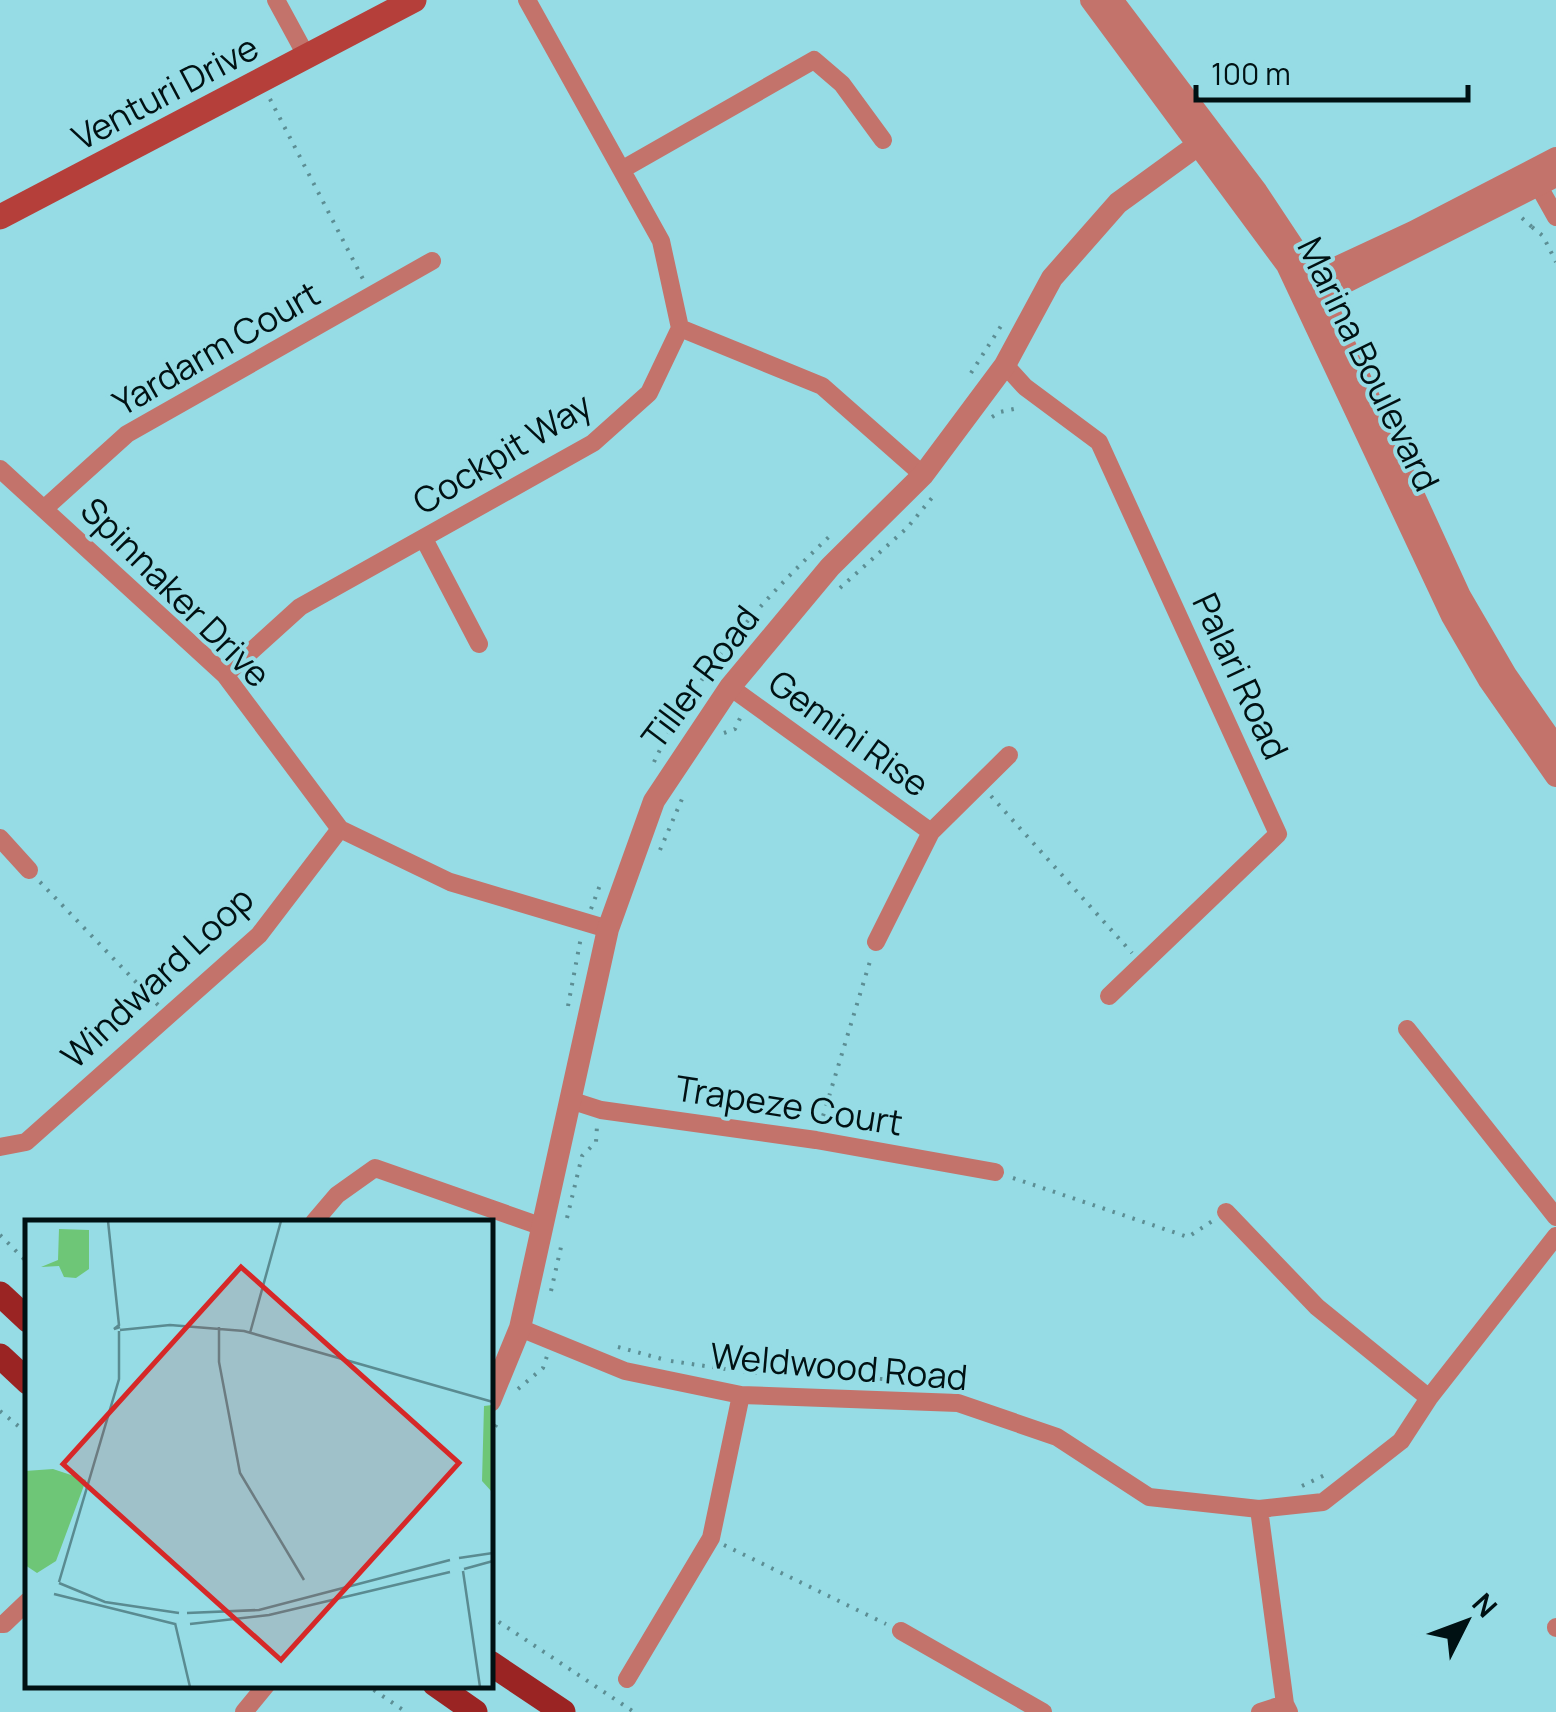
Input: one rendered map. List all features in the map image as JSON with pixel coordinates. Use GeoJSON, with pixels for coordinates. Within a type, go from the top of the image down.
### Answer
{"type":"FeatureCollection","features":[{"type":"Feature","properties":{"kind":"main road","name":"Venturi Drive"},"geometry":{"type":"LineString","coordinates":[[0,218],[303,50],[380,0]]}},
{"type":"Feature","properties":{"kind":"main road","name":"Venturi Drive"},"geometry":{"type":"LineString","coordinates":[[0,201],[303,50],[414,0]]}},
{"type":"Feature","properties":{"kind":"main road"},"geometry":{"type":"LineString","coordinates":[[0,1294],[25,1317]]}},
{"type":"Feature","properties":{"kind":"main road"},"geometry":{"type":"LineString","coordinates":[[0,1356],[25,1379]]}},
{"type":"Feature","properties":{"kind":"main road"},"geometry":{"type":"LineString","coordinates":[[492,1664],[563,1712]]}},
{"type":"Feature","properties":{"kind":"main road"},"geometry":{"type":"LineString","coordinates":[[439,1687],[476,1712]]}},
{"type":"Feature","properties":{"kind":"street"},"geometry":{"type":"LineString","coordinates":[[276,0],[303,50]]}},
{"type":"Feature","properties":{"kind":"street"},"geometry":{"type":"LineString","coordinates":[[528,0],[661,241],[680,328],[822,386],[922,475]]}},
{"type":"Feature","properties":{"kind":"street","name":"Marina Boulevard"},"geometry":{"type":"LineString","coordinates":[[1091,0],[1206,139]]}},
{"type":"Feature","properties":{"kind":"street","name":"Marina Boulevard"},"geometry":{"type":"LineString","coordinates":[[1112,0],[1309,289],[1460,596],[1506,675],[1556,747]]}},
{"type":"Feature","properties":{"kind":"street"},"geometry":{"type":"LineString","coordinates":[[623,169],[814,60],[842,84],[883,140]]}},
{"type":"Feature","properties":{"kind":"street","name":"Tiller Road"},"geometry":{"type":"LineString","coordinates":[[503,1401],[608,929],[654,801],[730,687],[830,567],[922,475],[1005,365],[1052,278],[1118,203],[1206,139]]}},
{"type":"Feature","properties":{"kind":"street"},"geometry":{"type":"LineString","coordinates":[[1309,289],[1413,232],[1542,178],[1556,158]]}},
{"type":"Feature","properties":{"kind":"street"},"geometry":{"type":"LineString","coordinates":[[1542,178],[1556,217]]}},
{"type":"Feature","properties":{"kind":"street","name":"Yardarm Court"},"geometry":{"type":"LineString","coordinates":[[45,508],[127,434],[432,261]]}},
{"type":"Feature","properties":{"kind":"street","name":"Marina Boulevard"},"geometry":{"type":"LineString","coordinates":[[1309,289],[1452,616],[1489,680],[1556,776]]}},
{"type":"Feature","properties":{"kind":"street","name":"Cockpit Way"},"geometry":{"type":"LineString","coordinates":[[225,675],[300,607],[593,443],[649,392],[680,328]]}},
{"type":"Feature","properties":{"kind":"street","name":"Palari Road"},"geometry":{"type":"LineString","coordinates":[[1005,365],[1025,387],[1098,442],[1278,834],[1108,996]]}},
{"type":"Feature","properties":{"kind":"street","name":"Spinnaker Drive"},"geometry":{"type":"LineString","coordinates":[[0,469],[225,675],[340,830],[450,882],[608,929]]}},
{"type":"Feature","properties":{"kind":"street"},"geometry":{"type":"LineString","coordinates":[[424,539],[480,644]]}},
{"type":"Feature","properties":{"kind":"street","name":"Gemini Rise"},"geometry":{"type":"LineString","coordinates":[[730,687],[932,832]]}},
{"type":"Feature","properties":{"kind":"street","name":"Gemini Rise"},"geometry":{"type":"LineString","coordinates":[[876,942],[932,832],[1009,755]]}},
{"type":"Feature","properties":{"kind":"street","name":"Windward Loop"},"geometry":{"type":"LineString","coordinates":[[0,1148],[26,1142],[259,935],[340,830]]}},
{"type":"Feature","properties":{"kind":"street"},"geometry":{"type":"LineString","coordinates":[[0,838],[28,870]]}},
{"type":"Feature","properties":{"kind":"street"},"geometry":{"type":"LineString","coordinates":[[1407,1029],[1556,1217]]}},
{"type":"Feature","properties":{"kind":"street","name":"Trapeze Court"},"geometry":{"type":"LineString","coordinates":[[572,1101],[601,1110],[816,1140],[996,1172]]}},
{"type":"Feature","properties":{"kind":"street"},"geometry":{"type":"LineString","coordinates":[[316,1220],[338,1195],[376,1168],[543,1227]]}},
{"type":"Feature","properties":{"kind":"street"},"geometry":{"type":"LineString","coordinates":[[1226,1212],[1318,1307],[1429,1398]]}},
{"type":"Feature","properties":{"kind":"street","name":"Weldwood Road"},"geometry":{"type":"LineString","coordinates":[[520,1328],[625,1371],[742,1395],[958,1404],[1057,1437],[1150,1497],[1259,1509],[1323,1502],[1401,1441],[1429,1398],[1556,1236]]}},
{"type":"Feature","properties":{"kind":"street"},"geometry":{"type":"LineString","coordinates":[[627,1679],[711,1538],[742,1395]]}},
{"type":"Feature","properties":{"kind":"street"},"geometry":{"type":"LineString","coordinates":[[1259,1509],[1287,1708],[1260,1712]]}},
{"type":"Feature","properties":{"kind":"street"},"geometry":{"type":"LineString","coordinates":[[0,1624],[25,1604]]}},
{"type":"Feature","properties":{"kind":"street"},"geometry":{"type":"LineString","coordinates":[[901,1631],[1043,1712]]}},
{"type":"Feature","properties":{"kind":"street"},"geometry":{"type":"LineString","coordinates":[[244,1712],[265,1687]]}},
{"type":"Feature","properties":{"kind":"path"},"geometry":{"type":"LineString","coordinates":[[268,94],[372,296]]}},
{"type":"Feature","properties":{"kind":"path"},"geometry":{"type":"LineString","coordinates":[[1532,227],[1544,236],[1556,262]]}},
{"type":"Feature","properties":{"kind":"path"},"geometry":{"type":"LineString","coordinates":[[981,784],[1142,964]]}},
{"type":"Feature","properties":{"kind":"path"},"geometry":{"type":"LineString","coordinates":[[28,870],[168,1016]]}},
{"type":"Feature","properties":{"kind":"path"},"geometry":{"type":"LineString","coordinates":[[816,1140],[876,942]]}},
{"type":"Feature","properties":{"kind":"path"},"geometry":{"type":"LineString","coordinates":[[996,1172],[1188,1237],[1226,1212]]}},
{"type":"Feature","properties":{"kind":"path"},"geometry":{"type":"LineString","coordinates":[[0,1235],[25,1259]]}},
{"type":"Feature","properties":{"kind":"path"},"geometry":{"type":"LineString","coordinates":[[492,1431],[503,1401],[543,1368],[555,1341]]}},
{"type":"Feature","properties":{"kind":"path"},"geometry":{"type":"LineString","coordinates":[[610,1345],[669,1360],[752,1372],[897,1378],[941,1384]]}},
{"type":"Feature","properties":{"kind":"path"},"geometry":{"type":"LineString","coordinates":[[0,1411],[25,1432]]}},
{"type":"Feature","properties":{"kind":"path"},"geometry":{"type":"LineString","coordinates":[[1291,1489],[1340,1467]]}},
{"type":"Feature","properties":{"kind":"path"},"geometry":{"type":"LineString","coordinates":[[711,1538],[901,1631]]}},
{"type":"Feature","properties":{"kind":"path"},"geometry":{"type":"LineString","coordinates":[[492,1617],[634,1712]]}},
{"type":"Feature","properties":{"kind":"path"},"geometry":{"type":"LineString","coordinates":[[369,1687],[406,1712]]}}]}
